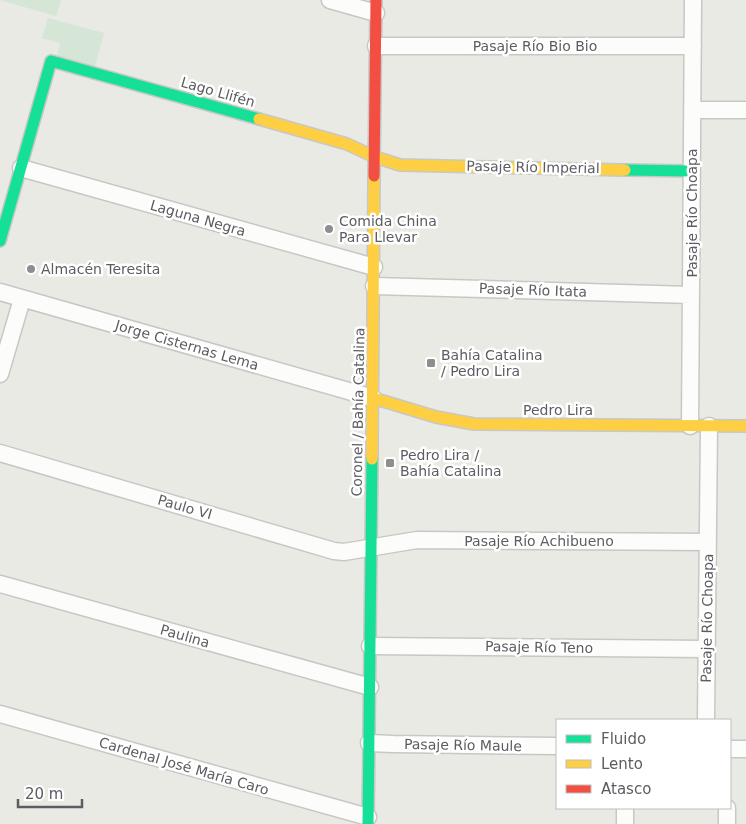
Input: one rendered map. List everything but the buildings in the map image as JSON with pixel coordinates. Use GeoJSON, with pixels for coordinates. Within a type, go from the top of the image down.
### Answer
{"type":"FeatureCollection","features":[{"type":"Feature","properties":{"kind":"street"},"geometry":{"type":"LineString","coordinates":[[330,0],[376,7]]}},
{"type":"Feature","properties":{"kind":"street","name":"Pasaje Río Choapa"},"geometry":{"type":"LineString","coordinates":[[690,426],[693,0]]}},
{"type":"Feature","properties":{"kind":"street","name":"Coronel / Bahía Catalina"},"geometry":{"type":"LineString","coordinates":[[368,820],[376,7]]}},
{"type":"Feature","properties":{"kind":"street","name":"Pasaje Río Bio Bio"},"geometry":{"type":"LineString","coordinates":[[376,46],[693,46]]}},
{"type":"Feature","properties":{"kind":"street","name":"Lago Llifén"},"geometry":{"type":"LineString","coordinates":[[21,168],[51,61],[347,144],[375,157]]}},
{"type":"Feature","properties":{"kind":"street"},"geometry":{"type":"LineString","coordinates":[[692,110],[746,110]]}},
{"type":"Feature","properties":{"kind":"street","name":"Pasaje Río Imperial"},"geometry":{"type":"LineString","coordinates":[[375,157],[400,165],[692,171]]}},
{"type":"Feature","properties":{"kind":"street"},"geometry":{"type":"LineString","coordinates":[[0,242],[21,168]]}},
{"type":"Feature","properties":{"kind":"street","name":"Laguna Negra"},"geometry":{"type":"LineString","coordinates":[[21,168],[374,267]]}},
{"type":"Feature","properties":{"kind":"street","name":"Pasaje Río Itata"},"geometry":{"type":"LineString","coordinates":[[374,286],[691,295]]}},
{"type":"Feature","properties":{"kind":"street","name":"Jorge Cisternas Lema"},"geometry":{"type":"LineString","coordinates":[[0,292],[373,398]]}},
{"type":"Feature","properties":{"kind":"street"},"geometry":{"type":"LineString","coordinates":[[0,374],[22,298]]}},
{"type":"Feature","properties":{"kind":"street","name":"Pedro Lira"},"geometry":{"type":"LineString","coordinates":[[373,398],[436,417],[474,424],[746,426]]}},
{"type":"Feature","properties":{"kind":"street","name":"Pasaje Río Choapa"},"geometry":{"type":"LineString","coordinates":[[706,719],[709,426]]}},
{"type":"Feature","properties":{"kind":"street","name":"Paulo VI"},"geometry":{"type":"LineString","coordinates":[[0,453],[334,551],[344,552],[371,548]]}},
{"type":"Feature","properties":{"kind":"street","name":"Pasaje Río Achibueno"},"geometry":{"type":"LineString","coordinates":[[371,548],[396,542],[417,540],[708,542]]}},
{"type":"Feature","properties":{"kind":"street","name":"Paulina"},"geometry":{"type":"LineString","coordinates":[[0,584],[370,687]]}},
{"type":"Feature","properties":{"kind":"street","name":"Pasaje Río Teno"},"geometry":{"type":"LineString","coordinates":[[370,646],[707,649]]}},
{"type":"Feature","properties":{"kind":"street","name":"Cardenal José María Caro"},"geometry":{"type":"LineString","coordinates":[[0,714],[368,820]]}},
{"type":"Feature","properties":{"kind":"street","name":"Pasaje Río Maule"},"geometry":{"type":"LineString","coordinates":[[369,743],[556,746]]}},
{"type":"Feature","properties":{"kind":"street"},"geometry":{"type":"LineString","coordinates":[[731,749],[746,749]]}},
{"type":"Feature","properties":{"kind":"street"},"geometry":{"type":"LineString","coordinates":[[625,809],[625,824]]}},
{"type":"Feature","properties":{"kind":"street"},"geometry":{"type":"LineString","coordinates":[[727,809],[727,824]]}},
{"type":"Feature","properties":{"kind":"green space"},"geometry":{"type":"Polygon","coordinates":[[[0,0],[61,0],[56,16],[0,0]]]}},
{"type":"Feature","properties":{"kind":"green space"},"geometry":{"type":"Polygon","coordinates":[[[48,18],[104,33],[95,67],[57,56],[60,43],[42,38],[48,18]]]}},
{"type":"Feature","properties":{"kind":"traffic: fast"},"geometry":{"type":"LineString","coordinates":[[0,241],[51,61],[259,119]]}},
{"type":"Feature","properties":{"kind":"traffic: fast"},"geometry":{"type":"LineString","coordinates":[[625,170],[692,171]]}},
{"type":"Feature","properties":{"kind":"traffic: fast"},"geometry":{"type":"LineString","coordinates":[[368,824],[372,459]]}},
{"type":"Feature","properties":{"kind":"traffic: slow"},"geometry":{"type":"LineString","coordinates":[[259,119],[347,144],[375,157],[400,165],[625,170]]}},
{"type":"Feature","properties":{"kind":"traffic: slow"},"geometry":{"type":"LineString","coordinates":[[372,459],[374,176]]}},
{"type":"Feature","properties":{"kind":"traffic: slow"},"geometry":{"type":"LineString","coordinates":[[373,398],[436,417],[474,424],[746,426]]}},
{"type":"Feature","properties":{"kind":"traffic: jam"},"geometry":{"type":"LineString","coordinates":[[374,176],[376,0]]}},
{"type":"Feature","properties":{"kind":"place","name":"Comida China Para Llevar"},"geometry":{"type":"Point","coordinates":[329,229]}},
{"type":"Feature","properties":{"kind":"place","name":"Almacén Teresita"},"geometry":{"type":"Point","coordinates":[31,269]}},
{"type":"Feature","properties":{"kind":"place","name":"Bahía Catalina / Pedro Lira"},"geometry":{"type":"Point","coordinates":[431,363]}},
{"type":"Feature","properties":{"kind":"place","name":"Pedro Lira / Bahía Catalina"},"geometry":{"type":"Point","coordinates":[390,463]}}]}
